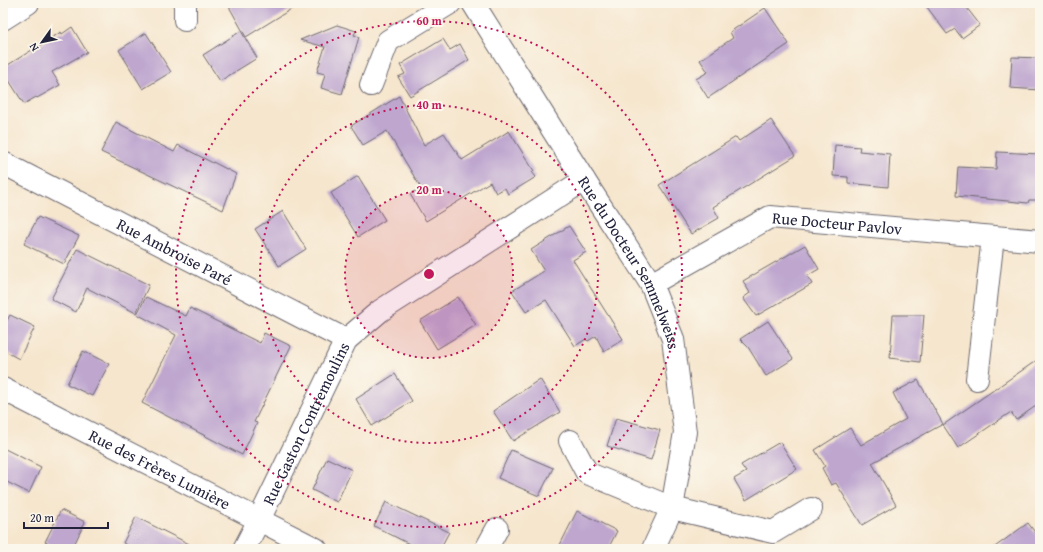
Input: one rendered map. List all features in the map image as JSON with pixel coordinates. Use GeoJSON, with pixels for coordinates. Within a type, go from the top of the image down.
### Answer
{"type":"FeatureCollection","features":[{"type":"Feature","properties":{"kind":"street"},"geometry":{"type":"LineString","coordinates":[[3,19],[28,3]]}},
{"type":"Feature","properties":{"kind":"street"},"geometry":{"type":"LineString","coordinates":[[371,85],[388,40],[450,3]]}},
{"type":"Feature","properties":{"kind":"street","name":"Rue du Docteur Semmelweiss"},"geometry":{"type":"LineString","coordinates":[[473,3],[651,284],[673,339],[685,432],[672,508],[653,549]]}},
{"type":"Feature","properties":{"kind":"street","name":"Rue Ambroise Paré"},"geometry":{"type":"LineString","coordinates":[[3,163],[346,340]]}},
{"type":"Feature","properties":{"kind":"street","name":"Rue Gaston Contremoulins"},"geometry":{"type":"LineString","coordinates":[[244,549],[346,340],[380,311],[584,180]]}},
{"type":"Feature","properties":{"kind":"street","name":"Rue Docteur Pavlov"},"geometry":{"type":"LineString","coordinates":[[651,284],[770,217],[1040,241]]}},
{"type":"Feature","properties":{"kind":"street"},"geometry":{"type":"LineString","coordinates":[[977,379],[993,237]]}},
{"type":"Feature","properties":{"kind":"street","name":"Rue des Frères Lumière"},"geometry":{"type":"LineString","coordinates":[[3,389],[316,549]]}},
{"type":"Feature","properties":{"kind":"street"},"geometry":{"type":"LineString","coordinates":[[570,441],[587,473],[672,508],[773,532],[811,509]]}},
{"type":"Feature","properties":{"kind":"street"},"geometry":{"type":"LineString","coordinates":[[486,549],[497,529]]}},
{"type":"Feature","properties":{"kind":"building"},"geometry":{"type":"Polygon","coordinates":[[[227,3],[301,3],[246,37],[227,3]]]}},
{"type":"Feature","properties":{"kind":"building"},"geometry":{"type":"Polygon","coordinates":[[[924,3],[963,3],[980,25],[962,38],[955,29],[947,34],[924,3]]]}},
{"type":"Feature","properties":{"kind":"building"},"geometry":{"type":"Polygon","coordinates":[[[765,8],[789,44],[708,98],[696,79],[708,72],[700,60],[733,38],[730,32],[765,8]]]}},
{"type":"Feature","properties":{"kind":"building"},"geometry":{"type":"Polygon","coordinates":[[[337,25],[356,31],[354,35],[359,37],[342,94],[321,88],[325,74],[317,72],[325,47],[300,40],[337,25]]]}},
{"type":"Feature","properties":{"kind":"building"},"geometry":{"type":"Polygon","coordinates":[[[72,27],[87,52],[52,72],[60,85],[24,104],[3,71],[3,68],[61,32],[62,34],[72,27]]]}},
{"type":"Feature","properties":{"kind":"building"},"geometry":{"type":"Polygon","coordinates":[[[241,31],[257,58],[220,81],[203,55],[241,31]]]}},
{"type":"Feature","properties":{"kind":"building"},"geometry":{"type":"Polygon","coordinates":[[[146,33],[171,72],[143,89],[119,50],[146,33]]]}},
{"type":"Feature","properties":{"kind":"building"},"geometry":{"type":"Polygon","coordinates":[[[443,39],[450,50],[460,44],[469,60],[410,96],[398,77],[405,74],[400,65],[443,39]]]}},
{"type":"Feature","properties":{"kind":"building"},"geometry":{"type":"Polygon","coordinates":[[[1012,57],[1040,58],[1040,90],[1010,88],[1012,57]]]}},
{"type":"Feature","properties":{"kind":"building"},"geometry":{"type":"Polygon","coordinates":[[[399,96],[424,145],[444,133],[462,160],[509,131],[534,171],[532,172],[536,177],[508,194],[505,188],[496,193],[490,182],[426,221],[410,194],[421,188],[387,131],[363,145],[351,126],[399,96]]]}},
{"type":"Feature","properties":{"kind":"building"},"geometry":{"type":"Polygon","coordinates":[[[771,120],[795,156],[713,207],[719,218],[691,234],[659,185],[736,137],[739,141],[771,120]]]}},
{"type":"Feature","properties":{"kind":"building"},"geometry":{"type":"Polygon","coordinates":[[[116,122],[174,152],[178,145],[236,174],[223,210],[101,152],[116,122]]]}},
{"type":"Feature","properties":{"kind":"building"},"geometry":{"type":"Polygon","coordinates":[[[835,145],[860,147],[859,151],[890,154],[888,187],[848,183],[848,177],[833,176],[835,145]]]}},
{"type":"Feature","properties":{"kind":"building"},"geometry":{"type":"Polygon","coordinates":[[[997,152],[1040,154],[1040,200],[1029,200],[1028,203],[956,196],[958,167],[996,169],[997,152]]]}},
{"type":"Feature","properties":{"kind":"building"},"geometry":{"type":"Polygon","coordinates":[[[358,176],[385,220],[358,237],[331,193],[358,176]]]}},
{"type":"Feature","properties":{"kind":"building"},"geometry":{"type":"Polygon","coordinates":[[[283,211],[306,249],[279,266],[255,229],[283,211]]]}},
{"type":"Feature","properties":{"kind":"building"},"geometry":{"type":"Polygon","coordinates":[[[38,217],[79,236],[64,264],[24,244],[38,217]]]}},
{"type":"Feature","properties":{"kind":"building"},"geometry":{"type":"Polygon","coordinates":[[[569,226],[586,252],[573,260],[623,339],[604,352],[596,336],[588,341],[586,339],[575,346],[546,300],[526,312],[512,291],[544,271],[531,250],[569,226]]]}},
{"type":"Feature","properties":{"kind":"building"},"geometry":{"type":"Polygon","coordinates":[[[805,245],[819,269],[807,276],[812,284],[756,316],[743,298],[750,293],[743,281],[805,245]]]}},
{"type":"Feature","properties":{"kind":"building"},"geometry":{"type":"Polygon","coordinates":[[[77,249],[149,285],[136,313],[87,288],[76,312],[51,299],[77,249]]]}},
{"type":"Feature","properties":{"kind":"building"},"geometry":{"type":"Polygon","coordinates":[[[146,297],[186,316],[190,308],[260,343],[264,333],[291,346],[254,422],[257,423],[242,455],[142,403],[176,335],[137,314],[146,297]]]}},
{"type":"Feature","properties":{"kind":"building"},"geometry":{"type":"Polygon","coordinates":[[[458,297],[476,325],[437,349],[420,321],[458,297]]]}},
{"type":"Feature","properties":{"kind":"building"},"geometry":{"type":"Polygon","coordinates":[[[10,315],[35,327],[19,359],[3,350],[3,328],[10,315]]]}},
{"type":"Feature","properties":{"kind":"building"},"geometry":{"type":"Polygon","coordinates":[[[893,315],[924,315],[920,362],[890,358],[893,315]]]}},
{"type":"Feature","properties":{"kind":"building"},"geometry":{"type":"Polygon","coordinates":[[[768,321],[793,359],[766,376],[748,347],[740,339],[768,321]]]}},
{"type":"Feature","properties":{"kind":"building"},"geometry":{"type":"Polygon","coordinates":[[[83,351],[109,364],[92,396],[67,384],[83,351]]]}},
{"type":"Feature","properties":{"kind":"building"},"geometry":{"type":"Polygon","coordinates":[[[1040,358],[1040,403],[1016,420],[1011,412],[958,448],[943,425],[1040,358]]]}},
{"type":"Feature","properties":{"kind":"building"},"geometry":{"type":"Polygon","coordinates":[[[395,374],[412,401],[372,426],[356,399],[395,374]]]}},
{"type":"Feature","properties":{"kind":"building"},"geometry":{"type":"Polygon","coordinates":[[[540,379],[560,412],[513,441],[493,411],[540,379]]]}},
{"type":"Feature","properties":{"kind":"building"},"geometry":{"type":"Polygon","coordinates":[[[918,380],[943,424],[872,463],[896,505],[862,525],[836,483],[831,485],[822,468],[825,466],[815,450],[850,428],[861,445],[906,419],[893,393],[918,380]]]}},
{"type":"Feature","properties":{"kind":"building"},"geometry":{"type":"Polygon","coordinates":[[[616,418],[660,430],[651,460],[607,446],[616,418]]]}},
{"type":"Feature","properties":{"kind":"building"},"geometry":{"type":"Polygon","coordinates":[[[780,442],[797,469],[746,500],[734,479],[746,472],[741,465],[780,442]]]}},
{"type":"Feature","properties":{"kind":"building"},"geometry":{"type":"Polygon","coordinates":[[[3,448],[41,467],[29,493],[3,480],[3,448]]]}},
{"type":"Feature","properties":{"kind":"building"},"geometry":{"type":"Polygon","coordinates":[[[511,450],[553,468],[539,496],[498,478],[511,450]]]}},
{"type":"Feature","properties":{"kind":"building"},"geometry":{"type":"Polygon","coordinates":[[[327,458],[352,470],[337,502],[312,490],[327,458]]]}},
{"type":"Feature","properties":{"kind":"building"},"geometry":{"type":"Polygon","coordinates":[[[386,502],[449,532],[440,549],[419,549],[374,526],[386,502]]]}},
{"type":"Feature","properties":{"kind":"building"},"geometry":{"type":"Polygon","coordinates":[[[61,510],[85,522],[72,549],[59,549],[45,542],[61,510]]]}},
{"type":"Feature","properties":{"kind":"building"},"geometry":{"type":"Polygon","coordinates":[[[577,511],[617,531],[608,549],[558,549],[577,511]]]}},
{"type":"Feature","properties":{"kind":"building"},"geometry":{"type":"Polygon","coordinates":[[[136,517],[199,549],[135,549],[123,543],[136,517]]]}},
{"type":"Feature","properties":{"kind":"building"},"geometry":{"type":"Polygon","coordinates":[[[1028,523],[1040,539],[1040,549],[992,549],[1028,523]]]}}]}
